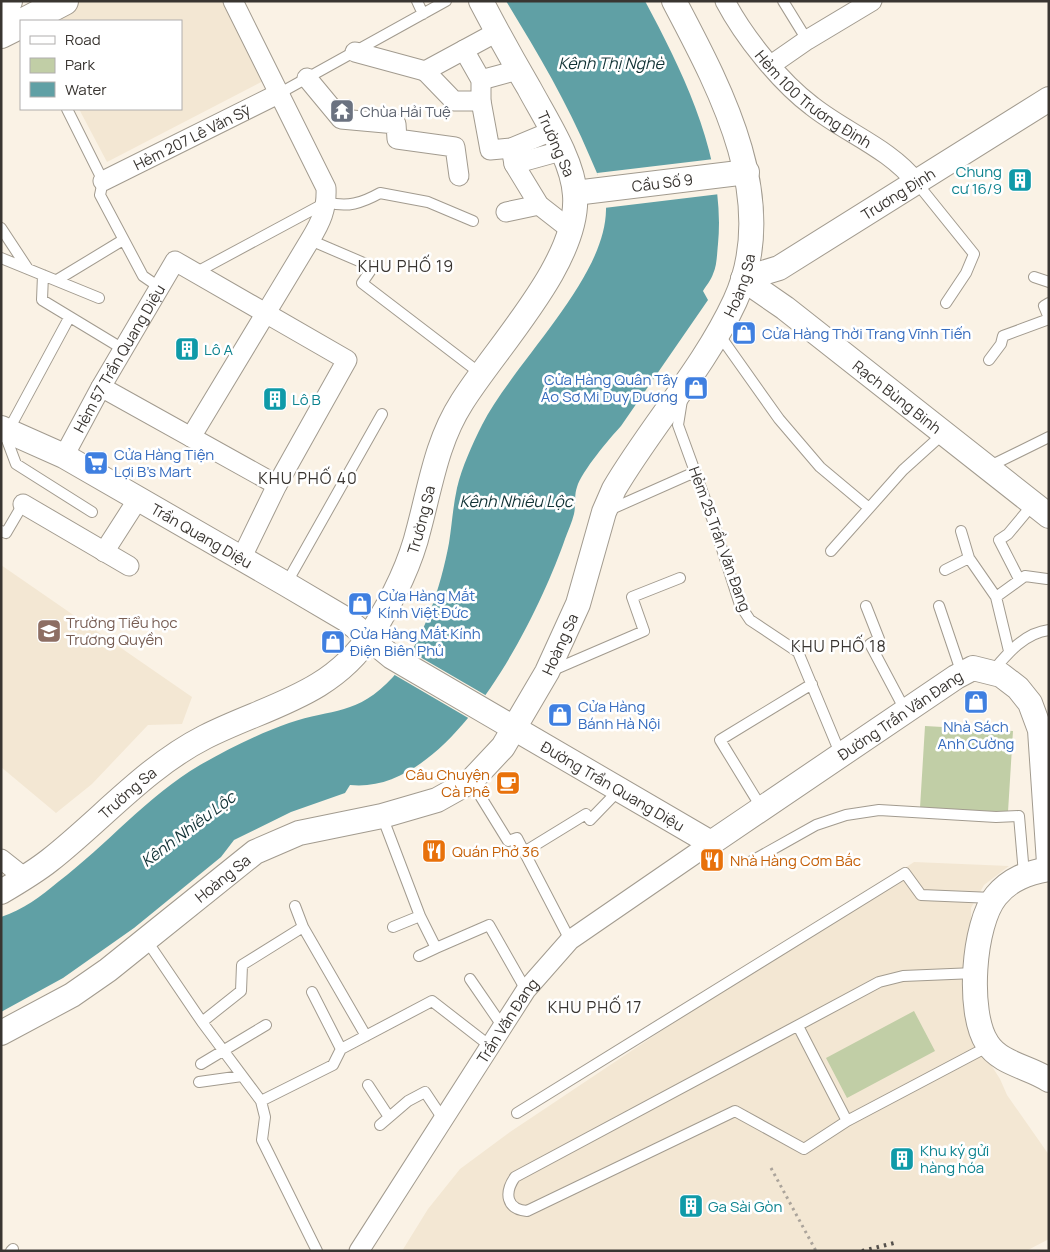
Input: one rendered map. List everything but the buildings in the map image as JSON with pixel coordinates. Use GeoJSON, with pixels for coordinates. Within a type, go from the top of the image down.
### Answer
{"type":"FeatureCollection","features":[{"type":"Feature","properties":{"kind":"main road"},"geometry":{"type":"LineString","coordinates":[[1,5],[8,1]]}},
{"type":"Feature","properties":{"kind":"main road"},"geometry":{"type":"LineString","coordinates":[[28,20],[58,3]]}},
{"type":"Feature","properties":{"kind":"main road"},"geometry":{"type":"LineString","coordinates":[[1,34],[20,24]]}},
{"type":"Feature","properties":{"kind":"street"},"geometry":{"type":"LineString","coordinates":[[191,437],[310,240],[322,219],[327,202],[326,188],[233,1]]}},
{"type":"Feature","properties":{"kind":"street","name":"Trường Sa"},"geometry":{"type":"LineString","coordinates":[[1,892],[24,878],[69,844],[143,779],[181,751],[206,736],[299,698],[320,685],[356,653],[368,638],[392,597],[412,553],[436,457],[447,429],[481,374],[553,270],[571,230],[575,212],[575,192],[571,174],[557,141],[481,1]]}},
{"type":"Feature","properties":{"kind":"street","name":"Hoàng Sa"},"geometry":{"type":"LineString","coordinates":[[1,1033],[72,995],[147,941],[233,868],[263,847],[299,833],[382,816],[437,800],[471,781],[503,748],[547,672],[578,604],[604,512],[628,465],[717,333],[735,300],[750,254],[752,208],[737,174],[734,129],[674,1]]}},
{"type":"Feature","properties":{"kind":"street","name":"Hẻm 100 Trương Định"},"geometry":{"type":"LineString","coordinates":[[726,1],[733,16],[771,65],[812,106],[903,166],[916,182]]}},
{"type":"Feature","properties":{"kind":"street"},"geometry":{"type":"LineString","coordinates":[[771,65],[807,40],[872,1]]}},
{"type":"Feature","properties":{"kind":"street"},"geometry":{"type":"LineString","coordinates":[[425,71],[497,32]]}},
{"type":"Feature","properties":{"kind":"street"},"geometry":{"type":"LineString","coordinates":[[464,50],[481,80],[481,101],[490,150],[513,156],[557,141]]}},
{"type":"Feature","properties":{"kind":"street"},"geometry":{"type":"LineString","coordinates":[[355,52],[425,71],[454,101],[481,101]]}},
{"type":"Feature","properties":{"kind":"street"},"geometry":{"type":"LineString","coordinates":[[481,80],[518,70]]}},
{"type":"Feature","properties":{"kind":"street"},"geometry":{"type":"LineString","coordinates":[[307,78],[340,119],[396,124],[397,139],[455,147],[458,176]]}},
{"type":"Feature","properties":{"kind":"street","name":"Hẻm 207 Lê Văn Sỹ"},"geometry":{"type":"LineString","coordinates":[[103,181],[280,93]]}},
{"type":"Feature","properties":{"kind":"street","name":"Trương Định"},"geometry":{"type":"LineString","coordinates":[[743,279],[778,268],[1049,99]]}},
{"type":"Feature","properties":{"kind":"street"},"geometry":{"type":"LineString","coordinates":[[513,156],[540,205],[571,230]]}},
{"type":"Feature","properties":{"kind":"street","name":"Cầu Số 9"},"geometry":{"type":"LineString","coordinates":[[575,192],[737,174]]}},
{"type":"Feature","properties":{"kind":"street"},"geometry":{"type":"LineString","coordinates":[[506,212],[540,205]]}},
{"type":"Feature","properties":{"kind":"street","name":"Hẻm 57 Trần Quang Diệu"},"geometry":{"type":"LineString","coordinates":[[64,456],[101,387],[175,261],[195,272]]}},
{"type":"Feature","properties":{"kind":"street"},"geometry":{"type":"LineString","coordinates":[[195,272],[347,360],[278,485],[241,559]]}},
{"type":"Feature","properties":{"kind":"street","name":"Rạch Bùng Binh"},"geometry":{"type":"LineString","coordinates":[[743,279],[785,308],[1041,510]]}},
{"type":"Feature","properties":{"kind":"street"},"geometry":{"type":"LineString","coordinates":[[101,387],[278,485]]}},
{"type":"Feature","properties":{"kind":"street","name":"Trần Quang Diệu"},"geometry":{"type":"LineString","coordinates":[[4,429],[64,456],[286,584],[347,620],[392,657],[516,728]]}},
{"type":"Feature","properties":{"kind":"street"},"geometry":{"type":"LineString","coordinates":[[104,552],[138,499]]}},
{"type":"Feature","properties":{"kind":"street"},"geometry":{"type":"LineString","coordinates":[[23,504],[129,566]]}},
{"type":"Feature","properties":{"kind":"street","name":"Đường Trần Văn Đang"},"geometry":{"type":"LineString","coordinates":[[711,843],[840,753],[973,668],[1001,675],[1018,688],[1030,703],[1040,730],[1049,863]]}},
{"type":"Feature","properties":{"kind":"street","name":"Đường Trần Quang Diệu"},"geometry":{"type":"LineString","coordinates":[[516,728],[711,843]]}},
{"type":"Feature","properties":{"kind":"street","name":"Trần Văn Ðang"},"geometry":{"type":"LineString","coordinates":[[359,1251],[526,990],[570,940],[711,843]]}},
{"type":"Feature","properties":{"kind":"street"},"geometry":{"type":"LineString","coordinates":[[1,859],[24,878]]}},
{"type":"Feature","properties":{"kind":"street"},"geometry":{"type":"LineString","coordinates":[[1049,869],[1024,874],[1006,886],[994,898],[979,932],[976,973],[978,1024],[989,1046],[1007,1061],[1038,1073],[1049,1080]]}},
{"type":"Feature","properties":{"kind":"lane"},"geometry":{"type":"LineString","coordinates":[[417,1],[423,14]]}},
{"type":"Feature","properties":{"kind":"lane"},"geometry":{"type":"LineString","coordinates":[[280,93],[446,1]]}},
{"type":"Feature","properties":{"kind":"lane"},"geometry":{"type":"LineString","coordinates":[[783,1],[807,40]]}},
{"type":"Feature","properties":{"kind":"lane"},"geometry":{"type":"LineString","coordinates":[[68,110],[103,181],[100,195],[143,276],[159,287]]}},
{"type":"Feature","properties":{"kind":"lane"},"geometry":{"type":"LineString","coordinates":[[916,182],[974,254],[966,273],[946,303]]}},
{"type":"Feature","properties":{"kind":"lane"},"geometry":{"type":"LineString","coordinates":[[195,272],[327,202],[340,206],[362,203],[380,193],[428,202],[473,221]]}},
{"type":"Feature","properties":{"kind":"lane"},"geometry":{"type":"LineString","coordinates":[[1,228],[29,270]]}},
{"type":"Feature","properties":{"kind":"lane"},"geometry":{"type":"LineString","coordinates":[[57,280],[124,240]]}},
{"type":"Feature","properties":{"kind":"lane"},"geometry":{"type":"LineString","coordinates":[[310,240],[373,267],[362,283],[481,374]]}},
{"type":"Feature","properties":{"kind":"lane"},"geometry":{"type":"LineString","coordinates":[[1,258],[98,298]]}},
{"type":"Feature","properties":{"kind":"lane"},"geometry":{"type":"LineString","coordinates":[[43,275],[42,300],[123,349]]}},
{"type":"Feature","properties":{"kind":"lane"},"geometry":{"type":"LineString","coordinates":[[1034,277],[1049,282]]}},
{"type":"Feature","properties":{"kind":"lane"},"geometry":{"type":"LineString","coordinates":[[989,360],[1000,344],[1002,336],[1049,319],[1044,306],[1049,303]]}},
{"type":"Feature","properties":{"kind":"lane"},"geometry":{"type":"LineString","coordinates":[[69,318],[4,429],[16,464],[92,512]]}},
{"type":"Feature","properties":{"kind":"lane"},"geometry":{"type":"LineString","coordinates":[[717,333],[779,420],[814,460],[869,508]]}},
{"type":"Feature","properties":{"kind":"lane","name":"Hẻm 25 Trần Văn Đang"},"geometry":{"type":"LineString","coordinates":[[685,382],[678,425],[740,604],[750,620],[798,652],[840,753]]}},
{"type":"Feature","properties":{"kind":"lane"},"geometry":{"type":"LineString","coordinates":[[286,584],[382,414]]}},
{"type":"Feature","properties":{"kind":"lane"},"geometry":{"type":"LineString","coordinates":[[831,551],[903,470],[944,433]]}},
{"type":"Feature","properties":{"kind":"lane"},"geometry":{"type":"LineString","coordinates":[[987,468],[1049,437]]}},
{"type":"Feature","properties":{"kind":"lane"},"geometry":{"type":"LineString","coordinates":[[604,512],[695,472]]}},
{"type":"Feature","properties":{"kind":"lane"},"geometry":{"type":"LineString","coordinates":[[3,535],[23,504]]}},
{"type":"Feature","properties":{"kind":"lane"},"geometry":{"type":"LineString","coordinates":[[1019,579],[999,540],[1041,510]]}},
{"type":"Feature","properties":{"kind":"lane"},"geometry":{"type":"LineString","coordinates":[[961,531],[969,558],[996,597],[1009,651]]}},
{"type":"Feature","properties":{"kind":"lane"},"geometry":{"type":"LineString","coordinates":[[945,570],[969,558]]}},
{"type":"Feature","properties":{"kind":"lane"},"geometry":{"type":"LineString","coordinates":[[996,597],[1025,576],[1047,579]]}},
{"type":"Feature","properties":{"kind":"lane"},"geometry":{"type":"LineString","coordinates":[[547,672],[644,631],[632,597],[680,578]]}},
{"type":"Feature","properties":{"kind":"lane"},"geometry":{"type":"LineString","coordinates":[[866,606],[879,639],[870,644],[905,710]]}},
{"type":"Feature","properties":{"kind":"lane"},"geometry":{"type":"LineString","coordinates":[[940,606],[962,674]]}},
{"type":"Feature","properties":{"kind":"lane"},"geometry":{"type":"LineString","coordinates":[[991,672],[1009,651],[1038,632],[1049,630]]}},
{"type":"Feature","properties":{"kind":"lane"},"geometry":{"type":"LineString","coordinates":[[761,807],[720,740],[812,684]]}},
{"type":"Feature","properties":{"kind":"lane"},"geometry":{"type":"LineString","coordinates":[[471,781],[508,841],[517,838],[570,940]]}},
{"type":"Feature","properties":{"kind":"lane"},"geometry":{"type":"LineString","coordinates":[[524,852],[586,814],[590,820],[619,789]]}},
{"type":"Feature","properties":{"kind":"lane"},"geometry":{"type":"LineString","coordinates":[[750,862],[816,825],[846,816],[879,810],[996,817],[1019,816],[1024,874]]}},
{"type":"Feature","properties":{"kind":"lane"},"geometry":{"type":"LineString","coordinates":[[382,816],[420,916],[436,948]]}},
{"type":"Feature","properties":{"kind":"lane"},"geometry":{"type":"LineString","coordinates":[[517,1113],[905,873],[921,895],[994,898]]}},
{"type":"Feature","properties":{"kind":"lane"},"geometry":{"type":"LineString","coordinates":[[295,906],[303,927],[366,1036]]}},
{"type":"Feature","properties":{"kind":"lane"},"geometry":{"type":"LineString","coordinates":[[394,927],[420,916]]}},
{"type":"Feature","properties":{"kind":"lane"},"geometry":{"type":"LineString","coordinates":[[419,956],[489,925],[526,990]]}},
{"type":"Feature","properties":{"kind":"lane"},"geometry":{"type":"LineString","coordinates":[[202,1022],[241,991],[242,965],[303,927]]}},
{"type":"Feature","properties":{"kind":"lane"},"geometry":{"type":"LineString","coordinates":[[147,941],[202,1022],[261,1101],[265,1116],[262,1140],[317,1251]]}},
{"type":"Feature","properties":{"kind":"lane"},"geometry":{"type":"LineString","coordinates":[[976,973],[903,976],[880,982],[515,1177],[509,1185],[507,1195],[510,1204],[518,1210],[527,1212],[735,1111],[804,1149],[847,1122],[989,1046]]}},
{"type":"Feature","properties":{"kind":"lane"},"geometry":{"type":"LineString","coordinates":[[470,979],[503,1027]]}},
{"type":"Feature","properties":{"kind":"lane"},"geometry":{"type":"LineString","coordinates":[[312,992],[341,1049]]}},
{"type":"Feature","properties":{"kind":"lane"},"geometry":{"type":"LineString","coordinates":[[261,1101],[333,1065],[341,1049],[432,1001],[490,1046]]}},
{"type":"Feature","properties":{"kind":"lane"},"geometry":{"type":"LineString","coordinates":[[201,1064],[266,1025]]}},
{"type":"Feature","properties":{"kind":"lane"},"geometry":{"type":"LineString","coordinates":[[798,1026],[847,1122]]}},
{"type":"Feature","properties":{"kind":"lane"},"geometry":{"type":"LineString","coordinates":[[199,1082],[242,1076]]}},
{"type":"Feature","properties":{"kind":"lane"},"geometry":{"type":"LineString","coordinates":[[368,1085],[389,1117]]}},
{"type":"Feature","properties":{"kind":"lane"},"geometry":{"type":"LineString","coordinates":[[380,1125],[408,1101],[425,1092],[443,1119]]}},
{"type":"Feature","properties":{"kind":"path"},"geometry":{"type":"LineString","coordinates":[[770,1168],[816,1251]]}},
{"type":"Feature","properties":{"kind":"shaded area"},"geometry":{"type":"Polygon","coordinates":[[[71,1],[228,1],[267,79],[107,162],[80,110],[182,110],[182,20],[36,20],[71,1]]]}},
{"type":"Feature","properties":{"kind":"shaded area","name":"Trường Tiểu học Trương Quyền"},"geometry":{"type":"Polygon","coordinates":[[[1,565],[192,697],[182,724],[148,725],[92,784],[56,813],[1,767],[1,565]]]}},
{"type":"Feature","properties":{"kind":"shaded area"},"geometry":{"type":"Polygon","coordinates":[[[914,862],[1009,866],[984,885],[971,908],[974,1038],[1000,1079],[1007,1095],[1049,1155],[1049,1239],[1026,1251],[402,1251],[428,1209],[460,1169],[510,1132],[914,862]]]}},
{"type":"Feature","properties":{"kind":"green space"},"geometry":{"type":"Polygon","coordinates":[[[925,726],[1013,731],[1008,812],[920,808],[925,726]]]}},
{"type":"Feature","properties":{"kind":"green space"},"geometry":{"type":"Polygon","coordinates":[[[914,1011],[935,1051],[847,1098],[826,1058],[914,1011]]]}},
{"type":"Feature","properties":{"kind":"water","name":"Kênh Nhiêu Lộc"},"geometry":{"type":"Polygon","coordinates":[[[506,1],[645,1],[687,88],[709,149],[719,212],[717,259],[711,278],[703,291],[708,300],[621,426],[584,473],[576,490],[575,511],[571,523],[534,612],[512,654],[485,695],[455,733],[422,762],[387,781],[350,785],[345,793],[291,812],[234,840],[221,857],[134,928],[63,978],[1,1012],[1,917],[24,907],[45,892],[76,868],[162,791],[200,765],[243,742],[277,727],[344,709],[368,699],[380,690],[404,664],[422,631],[436,596],[449,543],[457,488],[471,448],[496,401],[556,320],[591,264],[602,237],[606,210],[601,183],[572,117],[506,1]]]}},
{"type":"Feature","properties":{"kind":"pier"},"geometry":{"type":"Polygon","coordinates":[[[714,159],[720,194],[604,208],[597,173],[714,159]]]}},
{"type":"Feature","properties":{"kind":"pier"},"geometry":{"type":"Polygon","coordinates":[[[408,650],[487,696],[470,719],[393,674],[408,650]]]}},
{"type":"Feature","properties":{"kind":"railway"},"geometry":{"type":"LineString","coordinates":[[862,1251],[898,1242]]}},
{"type":"Feature","properties":{"kind":"place","name":"Chùa Hải Tuệ"},"geometry":{"type":"Point","coordinates":[342,111]}},
{"type":"Feature","properties":{"kind":"place","name":"Chung cư 16/9"},"geometry":{"type":"Point","coordinates":[1020,180]}},
{"type":"Feature","properties":{"kind":"place","name":"Cửa Hàng Thời Trang Vĩnh Tiến"},"geometry":{"type":"Point","coordinates":[744,333]}},
{"type":"Feature","properties":{"kind":"place","name":"Lô A"},"geometry":{"type":"Point","coordinates":[187,349]}},
{"type":"Feature","properties":{"kind":"place","name":"Cửa Hàng Quân Tây Áo Sơ Mi Duy Dương"},"geometry":{"type":"Point","coordinates":[696,388]}},
{"type":"Feature","properties":{"kind":"place","name":"Lô B"},"geometry":{"type":"Point","coordinates":[275,399]}},
{"type":"Feature","properties":{"kind":"place","name":"Cửa Hàng Tiện Lợi B's Mart"},"geometry":{"type":"Point","coordinates":[96,463]}},
{"type":"Feature","properties":{"kind":"place","name":"Cửa Hàng Mắt Kính Việt Đức"},"geometry":{"type":"Point","coordinates":[360,604]}},
{"type":"Feature","properties":{"kind":"place","name":"Trường Tiểu học Trương Quyền"},"geometry":{"type":"Point","coordinates":[49,631]}},
{"type":"Feature","properties":{"kind":"place","name":"Cửa Hàng Mắt Kính Điện Biên Phủ"},"geometry":{"type":"Point","coordinates":[333,642]}},
{"type":"Feature","properties":{"kind":"place","name":"Nhà Sách Anh Cường"},"geometry":{"type":"Point","coordinates":[976,702]}},
{"type":"Feature","properties":{"kind":"place","name":"Cửa Hàng Bánh Hà Nội"},"geometry":{"type":"Point","coordinates":[560,715]}},
{"type":"Feature","properties":{"kind":"place","name":"Câu Chuyện Cà Phê"},"geometry":{"type":"Point","coordinates":[508,783]}},
{"type":"Feature","properties":{"kind":"place","name":"Quán Phở 36"},"geometry":{"type":"Point","coordinates":[434,851]}},
{"type":"Feature","properties":{"kind":"place","name":"Nhà Hàng Cơm Bắc"},"geometry":{"type":"Point","coordinates":[712,860]}},
{"type":"Feature","properties":{"kind":"place","name":"Khu ký gửi hàng hóa"},"geometry":{"type":"Point","coordinates":[902,1159]}},
{"type":"Feature","properties":{"kind":"place","name":"Ga Sài Gòn"},"geometry":{"type":"Point","coordinates":[691,1206]}},
{"type":"Feature","properties":{"kind":"district","name":"KHU PHỐ 19"},"geometry":{"type":"Point","coordinates":[406,266]}},
{"type":"Feature","properties":{"kind":"district","name":"KHU PHỐ 40"},"geometry":{"type":"Point","coordinates":[308,478]}},
{"type":"Feature","properties":{"kind":"district","name":"KHU PHỐ 18"},"geometry":{"type":"Point","coordinates":[839,646]}},
{"type":"Feature","properties":{"kind":"district","name":"KHU PHỐ 17"},"geometry":{"type":"Point","coordinates":[595,1007]}},
{"type":"Feature","properties":{"kind":"water label","name":"Kênh Thị Nghè"},"geometry":{"type":"Point","coordinates":[611,63]}}]}
